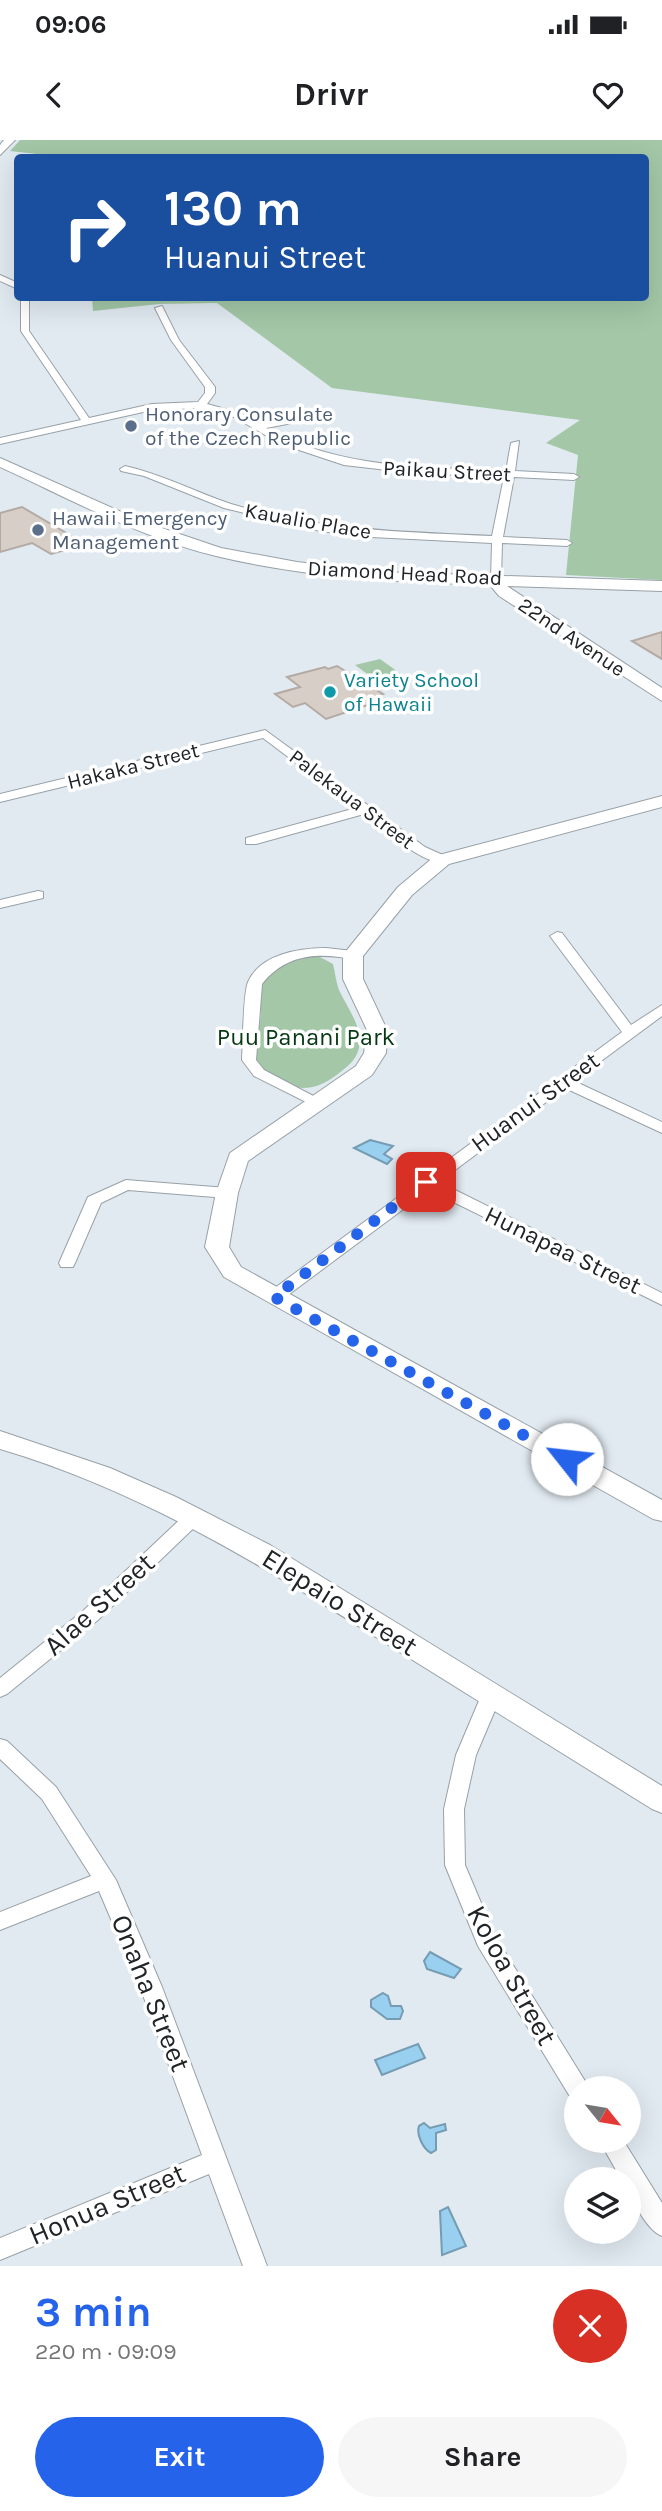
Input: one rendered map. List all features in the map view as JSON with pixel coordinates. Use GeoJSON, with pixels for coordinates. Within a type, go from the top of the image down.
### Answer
{"type":"FeatureCollection","features":[{"type":"Feature","properties":{"kind":"street"},"geometry":{"type":"LineString","coordinates":[[0,152],[10,140]]}},
{"type":"Feature","properties":{"kind":"street"},"geometry":{"type":"LineString","coordinates":[[26,301],[25,331],[86,421]]}},
{"type":"Feature","properties":{"kind":"street"},"geometry":{"type":"LineString","coordinates":[[159,309],[175,340],[211,387],[201,405]]}},
{"type":"Feature","properties":{"kind":"street","name":"Paikau Street"},"geometry":{"type":"LineString","coordinates":[[0,440],[152,407],[201,405],[227,411],[260,426],[284,442],[313,454],[363,466],[574,477]]}},
{"type":"Feature","properties":{"kind":"street"},"geometry":{"type":"LineString","coordinates":[[260,426],[316,416]]}},
{"type":"Feature","properties":{"kind":"street","name":"22nd Avenue"},"geometry":{"type":"LineString","coordinates":[[516,443],[497,540],[498,585],[505,593],[662,696]]}},
{"type":"Feature","properties":{"kind":"street","name":"Diamond Head Road"},"geometry":{"type":"LineString","coordinates":[[3,464],[139,525],[218,551],[297,568],[382,577],[662,586]]}},
{"type":"Feature","properties":{"kind":"street","name":"Kaualio Place"},"geometry":{"type":"LineString","coordinates":[[125,469],[147,474],[215,502],[280,520],[371,534],[567,543]]}},
{"type":"Feature","properties":{"kind":"street","name":"Hakaka Street"},"geometry":{"type":"LineString","coordinates":[[0,798],[265,734]]}},
{"type":"Feature","properties":{"kind":"street","name":"Palekaua Street"},"geometry":{"type":"LineString","coordinates":[[265,734],[420,850],[442,860]]}},
{"type":"Feature","properties":{"kind":"street"},"geometry":{"type":"LineString","coordinates":[[662,801],[442,860],[405,891],[353,955],[353,979],[377,1030],[375,1053],[364,1070],[239,1158],[227,1193],[217,1247],[232,1272],[662,1512]]}},
{"type":"Feature","properties":{"kind":"street"},"geometry":{"type":"LineString","coordinates":[[251,841],[365,810]]}},
{"type":"Feature","properties":{"kind":"street"},"geometry":{"type":"LineString","coordinates":[[0,904],[38,895]]}},
{"type":"Feature","properties":{"kind":"street"},"geometry":{"type":"LineString","coordinates":[[557,936],[630,1033]]}},
{"type":"Feature","properties":{"kind":"street"},"geometry":{"type":"LineString","coordinates":[[316,1103],[259,1073],[249,1060],[255,983],[276,961],[300,953],[329,950],[353,955]]}},
{"type":"Feature","properties":{"kind":"street","name":"Huanui Street"},"geometry":{"type":"LineString","coordinates":[[274,1297],[662,1009]]}},
{"type":"Feature","properties":{"kind":"street"},"geometry":{"type":"LineString","coordinates":[[562,1081],[662,1128]]}},
{"type":"Feature","properties":{"kind":"street","name":"Hunapaa Street"},"geometry":{"type":"LineString","coordinates":[[426,1182],[662,1300]]}},
{"type":"Feature","properties":{"kind":"street"},"geometry":{"type":"LineString","coordinates":[[67,1263],[94,1200],[126,1185],[227,1193]]}},
{"type":"Feature","properties":{"kind":"street","name":"Elepaio Street"},"geometry":{"type":"LineString","coordinates":[[0,1440],[110,1480],[195,1516],[336,1597],[662,1801]]}},
{"type":"Feature","properties":{"kind":"street","name":"Alae Street"},"geometry":{"type":"LineString","coordinates":[[0,1689],[91,1615],[195,1516]]}},
{"type":"Feature","properties":{"kind":"street","name":"Koloa Street"},"geometry":{"type":"LineString","coordinates":[[491,1696],[466,1755],[454,1810],[455,1865],[486,1940],[571,2076]]}},
{"type":"Feature","properties":{"kind":"street","name":"Onaha Street"},"geometry":{"type":"LineString","coordinates":[[0,1747],[49,1793],[105,1880],[151,1987],[255,2266]]}},
{"type":"Feature","properties":{"kind":"street"},"geometry":{"type":"LineString","coordinates":[[0,1921],[105,1880]]}},
{"type":"Feature","properties":{"kind":"street"},"geometry":{"type":"LineString","coordinates":[[618,2153],[662,2225]]}},
{"type":"Feature","properties":{"kind":"street","name":"Honua Street"},"geometry":{"type":"LineString","coordinates":[[0,2249],[215,2160]]}},
{"type":"Feature","properties":{"kind":"green space"},"geometry":{"type":"Polygon","coordinates":[[[20,140],[662,140],[662,580],[566,575],[578,455],[546,443],[580,420],[332,388],[217,303],[159,304],[93,311],[92,301],[649,301],[649,154],[37,154],[10,151],[20,140]]]}},
{"type":"Feature","properties":{"kind":"green space"},"geometry":{"type":"Polygon","coordinates":[[[380,659],[401,674],[377,681],[355,665],[380,659]]]}},
{"type":"Feature","properties":{"kind":"green space","name":"Puu Panani Park"},"geometry":{"type":"Polygon","coordinates":[[[307,956],[318,956],[333,964],[339,990],[352,1014],[360,1044],[353,1061],[331,1079],[308,1088],[297,1088],[286,1085],[265,1071],[254,1061],[254,1055],[263,983],[278,967],[307,956]]]}},
{"type":"Feature","properties":{"kind":"water"},"geometry":{"type":"Polygon","coordinates":[[[370,1140],[393,1146],[384,1154],[392,1159],[387,1164],[354,1148],[370,1140]]]}},
{"type":"Feature","properties":{"kind":"water"},"geometry":{"type":"Polygon","coordinates":[[[430,1952],[461,1969],[454,1978],[427,1969],[424,1961],[430,1952]]]}},
{"type":"Feature","properties":{"kind":"water"},"geometry":{"type":"Polygon","coordinates":[[[383,1993],[388,1996],[391,2006],[401,2006],[403,2011],[400,2019],[387,2019],[371,2007],[371,2000],[383,1993]]]}},
{"type":"Feature","properties":{"kind":"water"},"geometry":{"type":"Polygon","coordinates":[[[418,2044],[425,2058],[382,2075],[375,2060],[418,2044]]]}},
{"type":"Feature","properties":{"kind":"water"},"geometry":{"type":"Polygon","coordinates":[[[424,2123],[430,2128],[445,2124],[446,2130],[436,2133],[436,2150],[431,2153],[419,2137],[419,2126],[424,2123]]]}},
{"type":"Feature","properties":{"kind":"water"},"geometry":{"type":"Polygon","coordinates":[[[448,2207],[466,2246],[442,2255],[440,2211],[448,2207]]]}},
{"type":"Feature","properties":{"kind":"building","name":"Hawaii Emergency Management"},"geometry":{"type":"Polygon","coordinates":[[[22,507],[82,545],[51,554],[32,543],[0,552],[0,513],[22,507]]]}},
{"type":"Feature","properties":{"kind":"building"},"geometry":{"type":"Polygon","coordinates":[[[662,632],[662,659],[632,641],[662,632]]]}},
{"type":"Feature","properties":{"kind":"building","name":"Variety School of Hawaii"},"geometry":{"type":"Polygon","coordinates":[[[337,666],[383,694],[377,696],[383,700],[326,719],[305,703],[293,707],[275,694],[300,687],[287,677],[337,666]]]}},
{"type":"Feature","properties":{"kind":"place","name":"Honorary Consulate of the Czech Republic"},"geometry":{"type":"Point","coordinates":[131,426]}},
{"type":"Feature","properties":{"kind":"place","name":"Hawaii Emergency Management"},"geometry":{"type":"Point","coordinates":[38,530]}},
{"type":"Feature","properties":{"kind":"place","name":"Variety School of Hawaii"},"geometry":{"type":"Point","coordinates":[330,692]}},
{"type":"Feature","properties":{"kind":"route"},"geometry":{"type":"LineString","coordinates":[[426,1182],[274,1297],[567,1459]]}}]}
